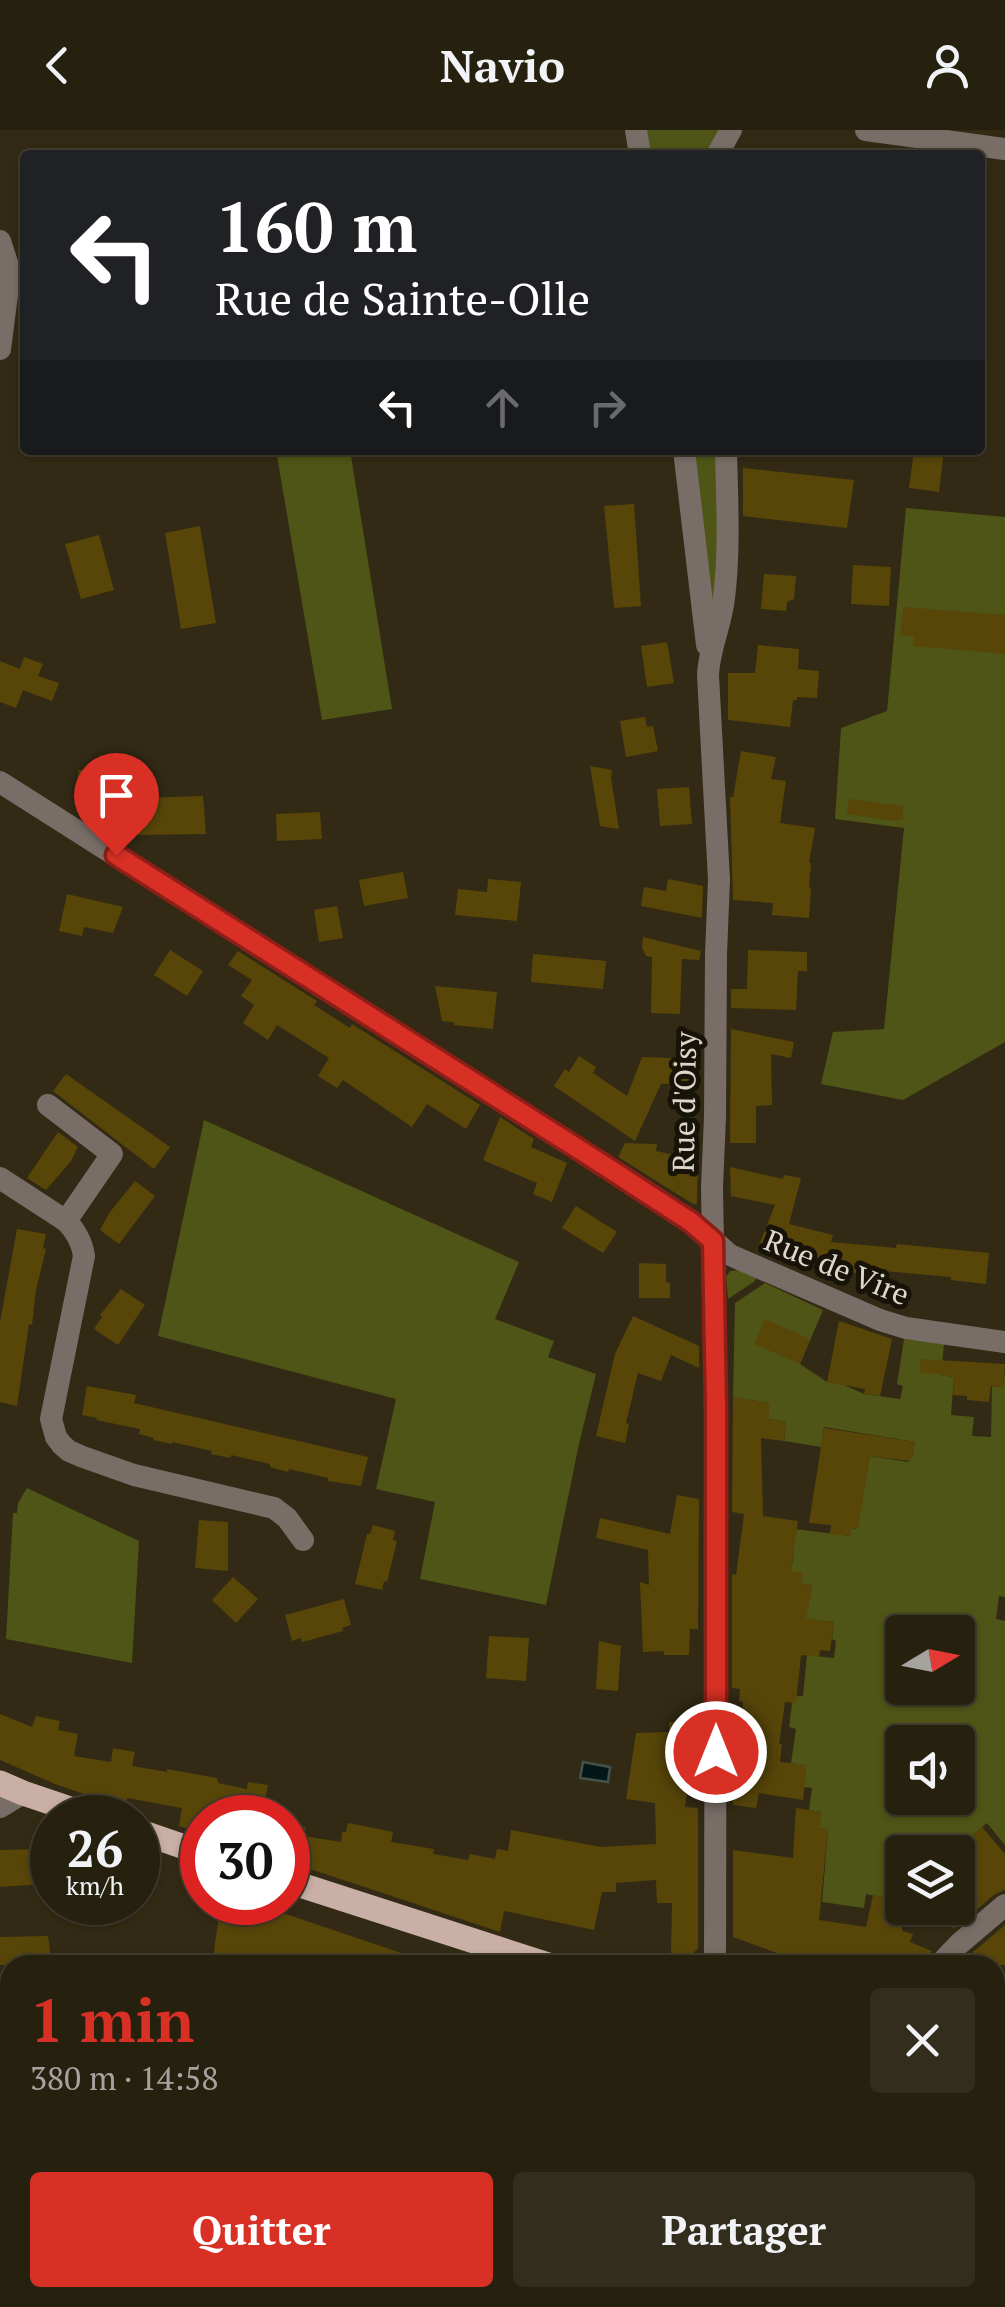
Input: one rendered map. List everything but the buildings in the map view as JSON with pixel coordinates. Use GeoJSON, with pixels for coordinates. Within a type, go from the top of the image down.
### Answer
{"type":"FeatureCollection","features":[{"type":"Feature","properties":{"kind":"main road"},"geometry":{"type":"LineString","coordinates":[[310,1888],[511,1955]]}},
{"type":"Feature","properties":{"kind":"street"},"geometry":{"type":"LineString","coordinates":[[866,130],[977,137],[1005,149]]}},
{"type":"Feature","properties":{"kind":"street"},"geometry":{"type":"LineString","coordinates":[[0,241],[10,272],[0,349]]}},
{"type":"Feature","properties":{"kind":"street","name":"Rue d'Oisy"},"geometry":{"type":"LineString","coordinates":[[685,455],[709,660],[720,880],[713,1241],[715,1955]]}},
{"type":"Feature","properties":{"kind":"street","name":"Rue d'Oisy"},"geometry":{"type":"LineString","coordinates":[[709,660],[726,584],[726,455]]}},
{"type":"Feature","properties":{"kind":"street","name":"Rue de Vire"},"geometry":{"type":"LineString","coordinates":[[0,782],[546,1128],[691,1222],[730,1255],[894,1325],[1005,1342]]}},
{"type":"Feature","properties":{"kind":"street"},"geometry":{"type":"LineString","coordinates":[[48,1105],[112,1154],[66,1222]]}},
{"type":"Feature","properties":{"kind":"street"},"geometry":{"type":"LineString","coordinates":[[0,1178],[66,1222],[82,1246],[84,1256],[51,1420],[62,1445],[121,1471],[274,1508],[303,1540]]}},
{"type":"Feature","properties":{"kind":"street"},"geometry":{"type":"LineString","coordinates":[[0,1806],[11,1788]]}},
{"type":"Feature","properties":{"kind":"street"},"geometry":{"type":"LineString","coordinates":[[949,1955],[1005,1906]]}},
{"type":"Feature","properties":{"kind":"green space"},"geometry":{"type":"Polygon","coordinates":[[[644,130],[723,130],[713,150],[648,150],[644,130]]]}},
{"type":"Feature","properties":{"kind":"green space"},"geometry":{"type":"Polygon","coordinates":[[[277,455],[351,455],[392,709],[322,720],[277,455]]]}},
{"type":"Feature","properties":{"kind":"green space"},"geometry":{"type":"Polygon","coordinates":[[[694,455],[720,455],[722,556],[712,610],[694,455]]]}},
{"type":"Feature","properties":{"kind":"green space"},"geometry":{"type":"Polygon","coordinates":[[[906,508],[1005,517],[1005,1042],[903,1100],[821,1084],[833,1032],[884,1029],[904,828],[835,819],[841,728],[887,711],[906,508]]]}},
{"type":"Feature","properties":{"kind":"green space"},"geometry":{"type":"Polygon","coordinates":[[[204,1120],[519,1262],[495,1319],[554,1341],[548,1357],[596,1374],[546,1605],[420,1579],[435,1502],[376,1489],[396,1399],[158,1336],[204,1120]]]}},
{"type":"Feature","properties":{"kind":"green space"},"geometry":{"type":"Polygon","coordinates":[[[738,1270],[756,1278],[755,1281],[728,1299],[726,1277],[730,1271],[738,1270]]]}},
{"type":"Feature","properties":{"kind":"green space"},"geometry":{"type":"Polygon","coordinates":[[[765,1283],[823,1310],[800,1364],[827,1382],[864,1394],[900,1399],[903,1386],[897,1384],[904,1339],[944,1344],[941,1375],[954,1377],[951,1415],[974,1417],[972,1436],[991,1437],[992,1386],[1003,1387],[1005,1370],[1005,1597],[999,1596],[996,1619],[1005,1621],[1005,1845],[987,1823],[973,1835],[885,1835],[884,1898],[866,1894],[864,1908],[822,1902],[828,1830],[819,1828],[821,1812],[809,1810],[812,1788],[804,1787],[806,1766],[791,1763],[796,1729],[789,1727],[793,1696],[803,1696],[807,1655],[834,1658],[836,1641],[832,1639],[834,1622],[783,1617],[812,1585],[801,1584],[791,1571],[794,1552],[787,1528],[850,1536],[851,1528],[857,1529],[870,1456],[908,1462],[915,1442],[824,1427],[821,1447],[784,1441],[786,1422],[768,1419],[769,1403],[733,1397],[735,1303],[765,1283]]]}},
{"type":"Feature","properties":{"kind":"green space"},"geometry":{"type":"Polygon","coordinates":[[[27,1488],[139,1541],[132,1663],[6,1639],[13,1513],[17,1513],[27,1488]]]}},
{"type":"Feature","properties":{"kind":"shaded area"},"geometry":{"type":"Polygon","coordinates":[[[583,1762],[610,1767],[608,1782],[580,1778],[583,1762]]]}},
{"type":"Feature","properties":{"kind":"route"},"geometry":{"type":"LineString","coordinates":[[116,855],[602,1164],[691,1222],[713,1241],[716,1752]]}}]}
